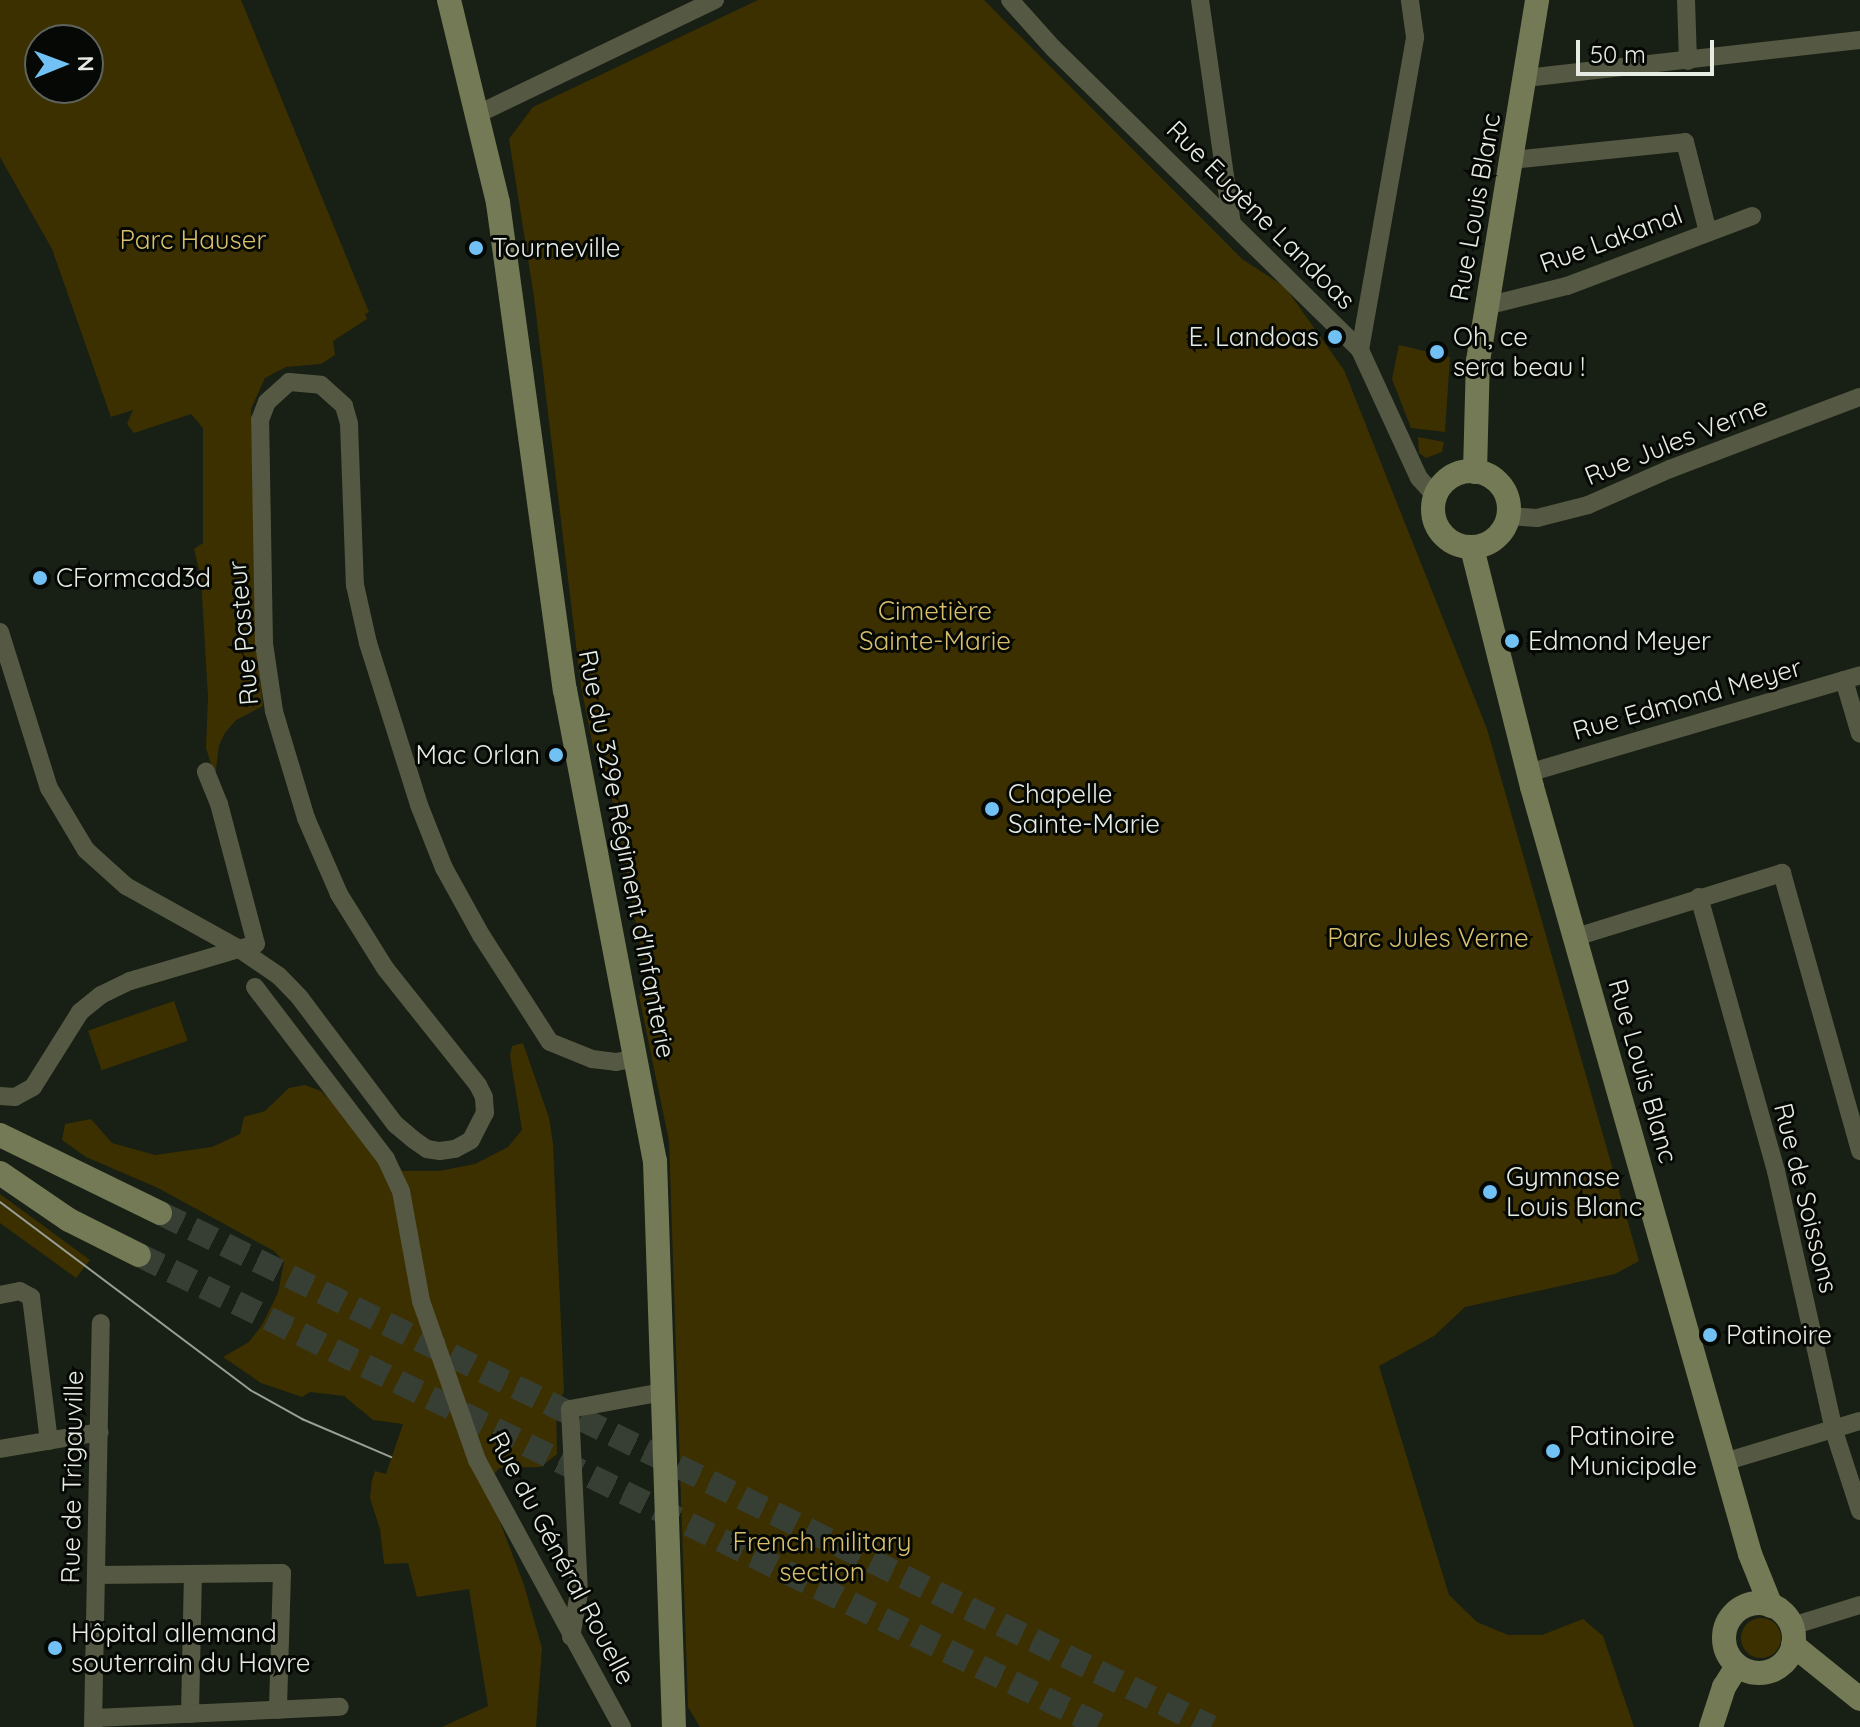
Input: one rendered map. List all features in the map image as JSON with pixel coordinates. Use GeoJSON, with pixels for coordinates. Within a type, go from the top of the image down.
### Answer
{"type":"FeatureCollection","features":[{"type":"Feature","properties":{"kind":"street","name":"Rue du 329e Régiment d'Infanterie"},"geometry":{"type":"LineString","coordinates":[[449,0],[498,203],[565,690],[655,1161],[674,1727]]}},
{"type":"Feature","properties":{"kind":"street"},"geometry":{"type":"LineString","coordinates":[[478,114],[715,0]]}},
{"type":"Feature","properties":{"kind":"street","name":"Rue Eugène Landoas"},"geometry":{"type":"LineString","coordinates":[[1010,0],[1053,48],[1360,350],[1419,478],[1435,496]]}},
{"type":"Feature","properties":{"kind":"street"},"geometry":{"type":"LineString","coordinates":[[1200,0],[1232,224]]}},
{"type":"Feature","properties":{"kind":"street"},"geometry":{"type":"LineString","coordinates":[[1360,350],[1415,37],[1410,0]]}},
{"type":"Feature","properties":{"kind":"street","name":"Rue Louis Blanc"},"geometry":{"type":"LineString","coordinates":[[1475,472],[1476,383],[1486,306],[1537,0]]}},
{"type":"Feature","properties":{"kind":"street"},"geometry":{"type":"LineString","coordinates":[[1686,0],[1688,61]]}},
{"type":"Feature","properties":{"kind":"street"},"geometry":{"type":"LineString","coordinates":[[1526,78],[1860,40]]}},
{"type":"Feature","properties":{"kind":"street"},"geometry":{"type":"LineString","coordinates":[[1512,160],[1685,142],[1708,232]]}},
{"type":"Feature","properties":{"kind":"street","name":"Rue Lakanal"},"geometry":{"type":"LineString","coordinates":[[1486,306],[1567,286],[1752,216]]}},
{"type":"Feature","properties":{"kind":"street","name":"Rue Pasteur"},"geometry":{"type":"LineString","coordinates":[[241,950],[279,976],[300,998],[395,1124],[414,1140],[427,1149],[440,1151],[455,1149],[471,1140],[485,1113],[484,1097],[478,1085],[385,968],[339,894],[306,818],[274,711],[264,643],[260,420],[276,390],[289,382],[305,381],[321,385],[344,406],[349,424],[354,571],[361,614],[388,713],[444,868],[481,935],[550,1042],[592,1059],[616,1062],[636,1058]]}},
{"type":"Feature","properties":{"kind":"street","name":"Rue Jules Verne"},"geometry":{"type":"LineString","coordinates":[[1508,516],[1537,518],[1588,505],[1670,469],[1860,397]]}},
{"type":"Feature","properties":{"kind":"street"},"geometry":{"type":"LineString","coordinates":[[1475,472],[1492,477],[1503,490],[1508,516],[1496,538],[1472,548],[1452,542],[1437,527],[1433,506],[1435,496],[1447,480],[1475,472]]}},
{"type":"Feature","properties":{"kind":"street","name":"Rue Louis Blanc"},"geometry":{"type":"LineString","coordinates":[[1472,548],[1528,773],[1750,1554],[1771,1606]]}},
{"type":"Feature","properties":{"kind":"street"},"geometry":{"type":"LineString","coordinates":[[0,632],[49,788],[86,850],[126,886],[241,950]]}},
{"type":"Feature","properties":{"kind":"street"},"geometry":{"type":"LineString","coordinates":[[1852,678],[1860,734]]}},
{"type":"Feature","properties":{"kind":"street","name":"Rue Edmond Meyer"},"geometry":{"type":"LineString","coordinates":[[1528,773],[1852,678]]}},
{"type":"Feature","properties":{"kind":"street"},"geometry":{"type":"LineString","coordinates":[[0,1096],[15,1097],[33,1087],[80,1012],[101,995],[130,981],[256,944],[219,804],[206,771]]}},
{"type":"Feature","properties":{"kind":"street"},"geometry":{"type":"LineString","coordinates":[[1576,937],[1782,873],[1860,1151]]}},
{"type":"Feature","properties":{"kind":"street","name":"Rue de Soissons"},"geometry":{"type":"LineString","coordinates":[[1699,897],[1776,1171],[1834,1431],[1860,1511]]}},
{"type":"Feature","properties":{"kind":"street","name":"Rue du Général Rouelle"},"geometry":{"type":"LineString","coordinates":[[255,987],[386,1159],[401,1191],[421,1301],[477,1460],[622,1727]]}},
{"type":"Feature","properties":{"kind":"street"},"geometry":{"type":"LineString","coordinates":[[0,1135],[160,1213]]}},
{"type":"Feature","properties":{"kind":"street"},"geometry":{"type":"LineString","coordinates":[[0,1173],[69,1220],[139,1255]]}},
{"type":"Feature","properties":{"kind":"street"},"geometry":{"type":"LineString","coordinates":[[0,1295],[20,1291],[31,1297],[49,1441]]}},
{"type":"Feature","properties":{"kind":"street","name":"Rue de Trigauville"},"geometry":{"type":"LineString","coordinates":[[94,1722],[101,1323]]}},
{"type":"Feature","properties":{"kind":"street"},"geometry":{"type":"LineString","coordinates":[[571,1637],[579,1593],[570,1409],[663,1392]]}},
{"type":"Feature","properties":{"kind":"street"},"geometry":{"type":"LineString","coordinates":[[1724,1462],[1860,1421]]}},
{"type":"Feature","properties":{"kind":"street"},"geometry":{"type":"LineString","coordinates":[[0,1449],[100,1432]]}},
{"type":"Feature","properties":{"kind":"street"},"geometry":{"type":"LineString","coordinates":[[97,1575],[282,1573],[278,1710]]}},
{"type":"Feature","properties":{"kind":"street"},"geometry":{"type":"LineString","coordinates":[[190,1714],[193,1574]]}},
{"type":"Feature","properties":{"kind":"street"},"geometry":{"type":"LineString","coordinates":[[1751,1604],[1771,1606],[1787,1617],[1792,1636],[1785,1662],[1768,1672],[1754,1673],[1737,1666],[1725,1646],[1729,1620],[1751,1604]]}},
{"type":"Feature","properties":{"kind":"street"},"geometry":{"type":"LineString","coordinates":[[1792,1636],[1860,1605]]}},
{"type":"Feature","properties":{"kind":"street"},"geometry":{"type":"LineString","coordinates":[[1792,1636],[1860,1699]]}},
{"type":"Feature","properties":{"kind":"street"},"geometry":{"type":"LineString","coordinates":[[1711,1727],[1724,1687],[1737,1666]]}},
{"type":"Feature","properties":{"kind":"street"},"geometry":{"type":"LineString","coordinates":[[94,1722],[340,1707]]}},
{"type":"Feature","properties":{"kind":"green space","name":"Parc Hauser"},"geometry":{"type":"Polygon","coordinates":[[[0,0],[241,0],[369,312],[365,314],[367,319],[333,341],[335,355],[321,364],[286,367],[265,378],[251,409],[257,647],[263,706],[236,720],[225,733],[219,745],[215,777],[206,748],[208,697],[201,578],[194,549],[203,543],[203,428],[191,414],[134,433],[127,424],[133,410],[111,417],[52,249],[0,157],[0,0]]]}},
{"type":"Feature","properties":{"kind":"green space","name":"Cimetière Sainte-Marie"},"geometry":{"type":"Polygon","coordinates":[[[758,0],[984,0],[1242,259],[1285,287],[1344,370],[1487,729],[1639,1261],[1615,1274],[1465,1307],[1434,1336],[1379,1366],[1449,1595],[1477,1622],[1508,1635],[1542,1635],[1583,1619],[1603,1636],[1634,1727],[700,1727],[688,1707],[669,1141],[639,996],[647,983],[620,837],[606,771],[594,752],[581,686],[534,297],[509,139],[533,107],[758,0]]]}},
{"type":"Feature","properties":{"kind":"green space"},"geometry":{"type":"Polygon","coordinates":[[[1399,345],[1450,357],[1445,432],[1411,428],[1392,379],[1399,345]]]}},
{"type":"Feature","properties":{"kind":"green space"},"geometry":{"type":"Polygon","coordinates":[[[1418,437],[1444,442],[1442,452],[1426,458],[1419,453],[1418,437]]]}},
{"type":"Feature","properties":{"kind":"green space"},"geometry":{"type":"Polygon","coordinates":[[[174,1001],[188,1041],[102,1070],[88,1031],[174,1001]]]}},
{"type":"Feature","properties":{"kind":"green space"},"geometry":{"type":"Polygon","coordinates":[[[523,1043],[549,1118],[553,1143],[564,1392],[556,1405],[557,1454],[541,1467],[499,1468],[486,1485],[524,1585],[542,1648],[536,1727],[442,1727],[488,1706],[469,1589],[417,1597],[408,1563],[384,1564],[380,1529],[370,1498],[372,1480],[375,1471],[386,1474],[403,1424],[373,1420],[344,1396],[310,1392],[302,1397],[261,1383],[223,1357],[249,1342],[262,1325],[278,1293],[284,1262],[274,1251],[158,1188],[86,1157],[62,1140],[65,1124],[91,1119],[112,1143],[155,1155],[212,1147],[240,1134],[244,1117],[265,1111],[289,1088],[305,1085],[321,1091],[400,1171],[439,1171],[475,1164],[508,1147],[522,1130],[510,1056],[512,1046],[523,1043]]]}},
{"type":"Feature","properties":{"kind":"green space"},"geometry":{"type":"Polygon","coordinates":[[[0,1194],[90,1260],[76,1278],[0,1223],[0,1194]]]}},
{"type":"Feature","properties":{"kind":"green space"},"geometry":{"type":"Polygon","coordinates":[[[1761,1618],[1775,1624],[1781,1638],[1775,1652],[1761,1658],[1747,1652],[1741,1638],[1747,1624],[1761,1618]]]}},
{"type":"Feature","properties":{"kind":"tunnel"},"geometry":{"type":"LineString","coordinates":[[160,1213],[1211,1727]]}},
{"type":"Feature","properties":{"kind":"tunnel"},"geometry":{"type":"LineString","coordinates":[[139,1255],[1103,1727]]}},
{"type":"Feature","properties":{"kind":"tram line"},"geometry":{"type":"LineString","coordinates":[[0,1202],[250,1390],[302,1419],[391,1457]]}},
{"type":"Feature","properties":{"kind":"place","name":"Tourneville"},"geometry":{"type":"Point","coordinates":[476,248]}},
{"type":"Feature","properties":{"kind":"place","name":"E. Landoas"},"geometry":{"type":"Point","coordinates":[1335,337]}},
{"type":"Feature","properties":{"kind":"place","name":"Oh, ce sera beau !"},"geometry":{"type":"Point","coordinates":[1437,352]}},
{"type":"Feature","properties":{"kind":"place","name":"CFormcad3d"},"geometry":{"type":"Point","coordinates":[40,578]}},
{"type":"Feature","properties":{"kind":"place","name":"Edmond Meyer"},"geometry":{"type":"Point","coordinates":[1512,641]}},
{"type":"Feature","properties":{"kind":"place","name":"Mac Orlan"},"geometry":{"type":"Point","coordinates":[556,755]}},
{"type":"Feature","properties":{"kind":"place","name":"Chapelle Sainte-Marie"},"geometry":{"type":"Point","coordinates":[992,809]}},
{"type":"Feature","properties":{"kind":"place","name":"Gymnase Louis Blanc"},"geometry":{"type":"Point","coordinates":[1490,1192]}},
{"type":"Feature","properties":{"kind":"place","name":"Patinoire"},"geometry":{"type":"Point","coordinates":[1710,1335]}},
{"type":"Feature","properties":{"kind":"place","name":"Patinoire Municipale"},"geometry":{"type":"Point","coordinates":[1553,1451]}},
{"type":"Feature","properties":{"kind":"place","name":"Hôpital allemand souterrain du Havre"},"geometry":{"type":"Point","coordinates":[55,1648]}},
{"type":"Feature","properties":{"kind":"park label","name":"Parc Jules Verne"},"geometry":{"type":"Point","coordinates":[1428,938]}},
{"type":"Feature","properties":{"kind":"park label","name":"French military section"},"geometry":{"type":"Point","coordinates":[822,1557]}}]}
